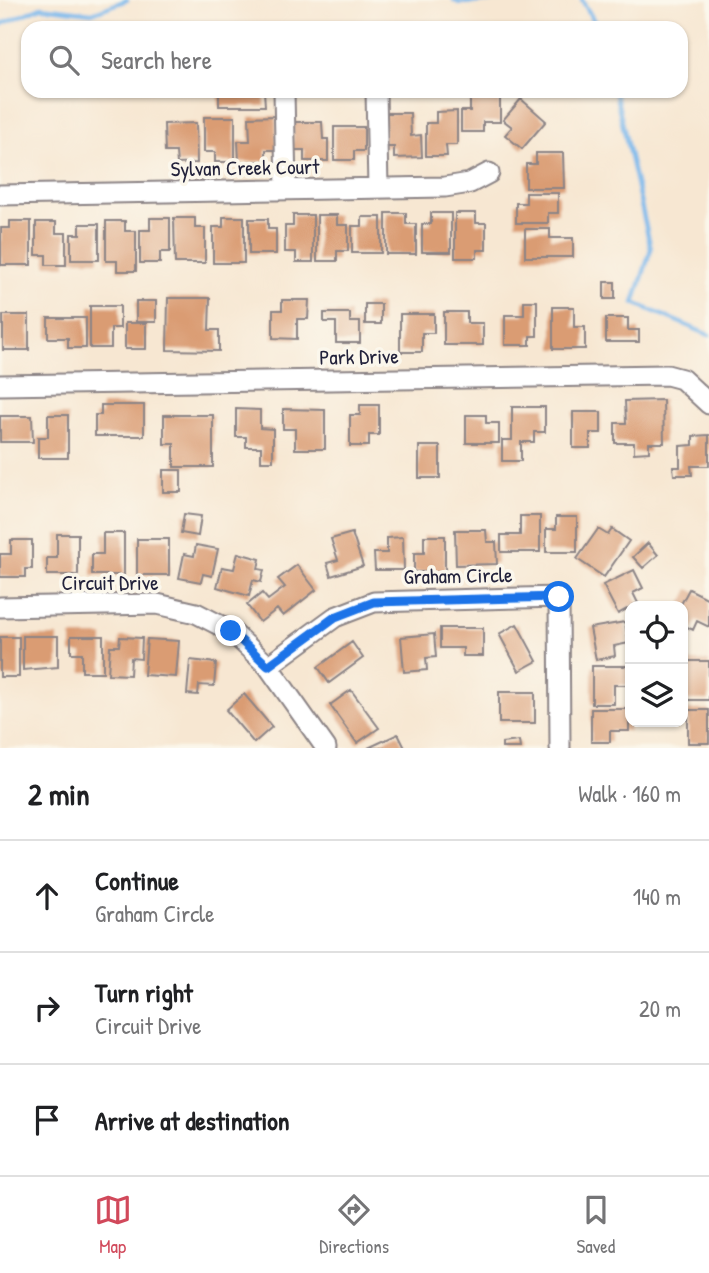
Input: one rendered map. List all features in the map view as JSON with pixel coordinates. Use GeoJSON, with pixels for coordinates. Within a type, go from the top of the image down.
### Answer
{"type":"FeatureCollection","features":[{"type":"Feature","properties":{"kind":"street"},"geometry":{"type":"LineString","coordinates":[[284,98],[286,190]]}},
{"type":"Feature","properties":{"kind":"street"},"geometry":{"type":"LineString","coordinates":[[376,98],[378,188]]}},
{"type":"Feature","properties":{"kind":"street","name":"Sylvan Creek Court"},"geometry":{"type":"LineString","coordinates":[[0,195],[444,187],[470,183],[489,173]]}},
{"type":"Feature","properties":{"kind":"street","name":"Park Drive"},"geometry":{"type":"LineString","coordinates":[[0,385],[667,375],[682,379],[709,404]]}},
{"type":"Feature","properties":{"kind":"street","name":"Graham Circle"},"geometry":{"type":"LineString","coordinates":[[268,666],[335,617],[374,602],[559,597],[560,748]]}},
{"type":"Feature","properties":{"kind":"street","name":"Circuit Drive"},"geometry":{"type":"LineString","coordinates":[[0,607],[157,604],[177,607],[223,626],[268,666],[326,748]]}},
{"type":"Feature","properties":{"kind":"building"},"geometry":{"type":"Polygon","coordinates":[[[219,98],[264,98],[265,106],[219,106],[219,98]]]}},
{"type":"Feature","properties":{"kind":"building"},"geometry":{"type":"Polygon","coordinates":[[[470,98],[500,98],[500,122],[483,122],[483,132],[461,132],[461,111],[470,111],[470,98]]]}},
{"type":"Feature","properties":{"kind":"building"},"geometry":{"type":"Polygon","coordinates":[[[521,99],[546,121],[522,149],[505,135],[512,127],[503,120],[521,99]]]}},
{"type":"Feature","properties":{"kind":"building"},"geometry":{"type":"Polygon","coordinates":[[[457,111],[457,145],[446,145],[447,156],[426,156],[426,123],[436,123],[436,112],[457,111]]]}},
{"type":"Feature","properties":{"kind":"building"},"geometry":{"type":"Polygon","coordinates":[[[383,113],[410,113],[411,136],[421,135],[422,157],[394,158],[394,147],[384,147],[383,113]]]}},
{"type":"Feature","properties":{"kind":"building"},"geometry":{"type":"Polygon","coordinates":[[[276,116],[277,150],[266,150],[266,161],[239,162],[238,141],[250,141],[249,117],[276,116]]]}},
{"type":"Feature","properties":{"kind":"building"},"geometry":{"type":"Polygon","coordinates":[[[204,117],[235,117],[235,162],[215,162],[215,152],[204,152],[204,117]]]}},
{"type":"Feature","properties":{"kind":"building"},"geometry":{"type":"Polygon","coordinates":[[[293,122],[322,122],[323,139],[328,139],[328,161],[304,161],[304,150],[293,150],[293,122]]]}},
{"type":"Feature","properties":{"kind":"building"},"geometry":{"type":"Polygon","coordinates":[[[196,123],[197,163],[177,164],[176,152],[165,152],[164,124],[196,123]]]}},
{"type":"Feature","properties":{"kind":"building"},"geometry":{"type":"Polygon","coordinates":[[[334,127],[364,127],[364,151],[354,151],[354,160],[334,160],[334,127]]]}},
{"type":"Feature","properties":{"kind":"building"},"geometry":{"type":"Polygon","coordinates":[[[536,153],[563,153],[564,188],[526,188],[526,164],[536,164],[536,153]]]}},
{"type":"Feature","properties":{"kind":"building"},"geometry":{"type":"Polygon","coordinates":[[[526,193],[558,193],[558,213],[548,213],[548,223],[516,223],[516,203],[526,203],[526,193]]]}},
{"type":"Feature","properties":{"kind":"building"},"geometry":{"type":"Polygon","coordinates":[[[386,213],[406,213],[406,224],[416,224],[416,254],[386,254],[386,213]]]}},
{"type":"Feature","properties":{"kind":"building"},"geometry":{"type":"Polygon","coordinates":[[[431,213],[451,213],[451,252],[422,252],[422,224],[431,224],[431,213]]]}},
{"type":"Feature","properties":{"kind":"building"},"geometry":{"type":"Polygon","coordinates":[[[455,213],[476,213],[476,223],[486,223],[486,250],[477,250],[477,258],[455,258],[455,213]]]}},
{"type":"Feature","properties":{"kind":"building"},"geometry":{"type":"Polygon","coordinates":[[[293,215],[313,215],[313,262],[296,262],[296,252],[285,252],[285,226],[293,226],[293,215]]]}},
{"type":"Feature","properties":{"kind":"building"},"geometry":{"type":"Polygon","coordinates":[[[317,215],[337,215],[337,225],[348,225],[348,251],[337,251],[337,261],[317,261],[317,215]]]}},
{"type":"Feature","properties":{"kind":"building"},"geometry":{"type":"Polygon","coordinates":[[[223,217],[244,217],[244,263],[213,263],[213,227],[223,227],[223,217]]]}},
{"type":"Feature","properties":{"kind":"building"},"geometry":{"type":"Polygon","coordinates":[[[362,217],[381,217],[381,253],[352,253],[352,226],[362,226],[362,217]]]}},
{"type":"Feature","properties":{"kind":"building"},"geometry":{"type":"Polygon","coordinates":[[[150,218],[170,218],[170,252],[160,252],[160,263],[140,263],[140,230],[150,230],[150,218]]]}},
{"type":"Feature","properties":{"kind":"building"},"geometry":{"type":"Polygon","coordinates":[[[174,218],[195,218],[195,228],[205,228],[205,263],[175,263],[174,218]]]}},
{"type":"Feature","properties":{"kind":"building"},"geometry":{"type":"Polygon","coordinates":[[[249,219],[268,219],[268,229],[276,229],[276,254],[249,254],[249,219]]]}},
{"type":"Feature","properties":{"kind":"building"},"geometry":{"type":"Polygon","coordinates":[[[10,221],[31,221],[31,265],[1,265],[1,228],[10,228],[10,221]]]}},
{"type":"Feature","properties":{"kind":"building"},"geometry":{"type":"Polygon","coordinates":[[[106,221],[125,221],[125,231],[136,231],[136,271],[117,271],[117,261],[106,261],[106,221]]]}},
{"type":"Feature","properties":{"kind":"building"},"geometry":{"type":"Polygon","coordinates":[[[36,222],[56,222],[56,233],[66,233],[66,265],[46,265],[46,255],[36,255],[36,222]]]}},
{"type":"Feature","properties":{"kind":"building"},"geometry":{"type":"Polygon","coordinates":[[[80,224],[99,224],[99,260],[71,260],[71,234],[80,234],[80,224]]]}},
{"type":"Feature","properties":{"kind":"building"},"geometry":{"type":"Polygon","coordinates":[[[525,229],[550,229],[550,238],[573,238],[573,257],[525,257],[525,229]]]}},
{"type":"Feature","properties":{"kind":"building"},"geometry":{"type":"Polygon","coordinates":[[[604,282],[615,282],[615,299],[604,299],[604,282]]]}},
{"type":"Feature","properties":{"kind":"building"},"geometry":{"type":"Polygon","coordinates":[[[168,298],[210,298],[209,330],[219,330],[219,351],[167,350],[168,298]]]}},
{"type":"Feature","properties":{"kind":"building"},"geometry":{"type":"Polygon","coordinates":[[[282,300],[309,300],[308,319],[297,319],[297,339],[273,338],[273,310],[282,310],[282,300]]]}},
{"type":"Feature","properties":{"kind":"building"},"geometry":{"type":"Polygon","coordinates":[[[136,301],[156,301],[156,322],[136,322],[136,301]]]}},
{"type":"Feature","properties":{"kind":"building"},"geometry":{"type":"Polygon","coordinates":[[[524,301],[537,301],[537,336],[530,336],[530,345],[505,345],[505,315],[524,315],[524,301]]]}},
{"type":"Feature","properties":{"kind":"building"},"geometry":{"type":"Polygon","coordinates":[[[365,304],[381,304],[381,324],[365,324],[365,304]]]}},
{"type":"Feature","properties":{"kind":"building"},"geometry":{"type":"Polygon","coordinates":[[[90,306],[120,306],[120,328],[111,328],[111,348],[90,348],[90,306]]]}},
{"type":"Feature","properties":{"kind":"building"},"geometry":{"type":"Polygon","coordinates":[[[553,307],[574,307],[574,327],[585,327],[585,349],[553,349],[553,307]]]}},
{"type":"Feature","properties":{"kind":"building"},"geometry":{"type":"Polygon","coordinates":[[[444,312],[467,312],[467,323],[483,323],[483,345],[444,345],[444,312]]]}},
{"type":"Feature","properties":{"kind":"building"},"geometry":{"type":"Polygon","coordinates":[[[324,313],[350,313],[350,322],[360,322],[360,343],[336,343],[336,322],[324,322],[324,313]]]}},
{"type":"Feature","properties":{"kind":"building"},"geometry":{"type":"Polygon","coordinates":[[[400,314],[434,314],[434,333],[422,333],[422,352],[400,352],[400,314]]]}},
{"type":"Feature","properties":{"kind":"building"},"geometry":{"type":"Polygon","coordinates":[[[3,315],[29,315],[29,350],[3,350],[3,315]]]}},
{"type":"Feature","properties":{"kind":"building"},"geometry":{"type":"Polygon","coordinates":[[[48,318],[86,318],[86,348],[68,348],[68,338],[48,338],[48,318]]]}},
{"type":"Feature","properties":{"kind":"building"},"geometry":{"type":"Polygon","coordinates":[[[606,318],[628,318],[628,330],[639,330],[639,342],[606,342],[606,318]]]}},
{"type":"Feature","properties":{"kind":"building"},"geometry":{"type":"Polygon","coordinates":[[[125,323],[146,323],[146,349],[125,349],[125,323]]]}},
{"type":"Feature","properties":{"kind":"building"},"geometry":{"type":"Polygon","coordinates":[[[663,400],[664,443],[649,443],[649,452],[634,453],[634,443],[615,443],[615,423],[626,423],[625,401],[663,400]]]}},
{"type":"Feature","properties":{"kind":"building"},"geometry":{"type":"Polygon","coordinates":[[[101,405],[144,405],[144,436],[95,436],[95,415],[101,415],[101,405]]]}},
{"type":"Feature","properties":{"kind":"building"},"geometry":{"type":"Polygon","coordinates":[[[360,405],[379,405],[379,435],[369,435],[369,446],[350,446],[350,415],[360,415],[360,405]]]}},
{"type":"Feature","properties":{"kind":"building"},"geometry":{"type":"Polygon","coordinates":[[[512,407],[545,407],[545,432],[534,432],[534,442],[521,442],[521,461],[502,461],[502,440],[512,440],[512,407]]]}},
{"type":"Feature","properties":{"kind":"building"},"geometry":{"type":"Polygon","coordinates":[[[236,409],[260,410],[260,428],[273,429],[273,461],[261,461],[261,447],[246,447],[246,437],[236,437],[236,409]]]}},
{"type":"Feature","properties":{"kind":"building"},"geometry":{"type":"Polygon","coordinates":[[[283,409],[325,410],[325,449],[295,449],[295,429],[283,429],[283,409]]]}},
{"type":"Feature","properties":{"kind":"building"},"geometry":{"type":"Polygon","coordinates":[[[573,412],[601,412],[601,433],[590,433],[590,448],[573,448],[573,412]]]}},
{"type":"Feature","properties":{"kind":"building"},"geometry":{"type":"Polygon","coordinates":[[[48,415],[68,415],[68,458],[38,458],[38,437],[48,437],[48,415]]]}},
{"type":"Feature","properties":{"kind":"building"},"geometry":{"type":"Polygon","coordinates":[[[164,415],[213,415],[213,467],[174,467],[174,444],[164,444],[164,415]]]}},
{"type":"Feature","properties":{"kind":"building"},"geometry":{"type":"Polygon","coordinates":[[[466,415],[486,415],[486,423],[499,423],[499,443],[466,443],[466,415]]]}},
{"type":"Feature","properties":{"kind":"building"},"geometry":{"type":"Polygon","coordinates":[[[0,416],[32,416],[33,442],[0,442],[0,416]]]}},
{"type":"Feature","properties":{"kind":"building"},"geometry":{"type":"Polygon","coordinates":[[[709,435],[709,466],[691,466],[692,475],[674,475],[673,467],[680,467],[680,446],[693,445],[693,436],[709,435]]]}},
{"type":"Feature","properties":{"kind":"building"},"geometry":{"type":"Polygon","coordinates":[[[419,446],[440,446],[440,478],[419,478],[419,446]]]}},
{"type":"Feature","properties":{"kind":"building"},"geometry":{"type":"Polygon","coordinates":[[[163,470],[181,470],[181,492],[163,492],[163,470]]]}},
{"type":"Feature","properties":{"kind":"building"},"geometry":{"type":"Polygon","coordinates":[[[184,514],[201,516],[198,536],[181,533],[184,514]]]}},
{"type":"Feature","properties":{"kind":"building"},"geometry":{"type":"Polygon","coordinates":[[[520,516],[540,516],[540,552],[501,552],[501,535],[520,535],[520,516]]]}},
{"type":"Feature","properties":{"kind":"building"},"geometry":{"type":"Polygon","coordinates":[[[556,517],[577,517],[577,552],[546,552],[546,529],[556,529],[556,517]]]}},
{"type":"Feature","properties":{"kind":"building"},"geometry":{"type":"Polygon","coordinates":[[[598,529],[608,535],[612,529],[629,541],[604,577],[577,559],[598,529]]]}},
{"type":"Feature","properties":{"kind":"building"},"geometry":{"type":"Polygon","coordinates":[[[455,530],[486,530],[487,542],[496,542],[497,564],[456,565],[455,530]]]}},
{"type":"Feature","properties":{"kind":"building"},"geometry":{"type":"Polygon","coordinates":[[[103,533],[124,533],[124,575],[92,575],[92,554],[103,554],[103,533]]]}},
{"type":"Feature","properties":{"kind":"building"},"geometry":{"type":"Polygon","coordinates":[[[352,533],[363,566],[331,576],[327,563],[338,560],[331,539],[352,533]]]}},
{"type":"Feature","properties":{"kind":"building"},"geometry":{"type":"Polygon","coordinates":[[[57,534],[78,534],[78,575],[47,575],[47,558],[57,558],[57,534]]]}},
{"type":"Feature","properties":{"kind":"building"},"geometry":{"type":"Polygon","coordinates":[[[424,536],[445,536],[445,572],[414,572],[414,553],[424,553],[424,536]]]}},
{"type":"Feature","properties":{"kind":"building"},"geometry":{"type":"Polygon","coordinates":[[[403,537],[404,570],[375,570],[374,553],[387,553],[387,538],[403,537]]]}},
{"type":"Feature","properties":{"kind":"building"},"geometry":{"type":"Polygon","coordinates":[[[137,539],[169,539],[169,575],[137,575],[137,539]]]}},
{"type":"Feature","properties":{"kind":"building"},"geometry":{"type":"Polygon","coordinates":[[[11,540],[32,540],[32,569],[25,569],[25,577],[0,577],[0,554],[11,554],[11,540]]]}},
{"type":"Feature","properties":{"kind":"building"},"geometry":{"type":"Polygon","coordinates":[[[648,543],[658,555],[643,568],[633,557],[648,543]]]}},
{"type":"Feature","properties":{"kind":"building"},"geometry":{"type":"Polygon","coordinates":[[[196,545],[218,549],[212,576],[203,574],[201,582],[179,578],[184,554],[194,556],[196,545]]]}},
{"type":"Feature","properties":{"kind":"building"},"geometry":{"type":"Polygon","coordinates":[[[238,553],[260,559],[258,569],[264,570],[261,582],[253,580],[249,596],[217,587],[222,567],[234,569],[238,553]]]}},
{"type":"Feature","properties":{"kind":"building"},"geometry":{"type":"Polygon","coordinates":[[[297,565],[316,590],[283,616],[277,609],[260,622],[247,605],[262,593],[268,600],[285,587],[278,579],[297,565]]]}},
{"type":"Feature","properties":{"kind":"building"},"geometry":{"type":"Polygon","coordinates":[[[634,570],[643,588],[633,593],[637,601],[625,601],[625,610],[618,614],[603,585],[634,570]]]}},
{"type":"Feature","properties":{"kind":"building"},"geometry":{"type":"Polygon","coordinates":[[[689,589],[709,599],[709,627],[697,621],[693,630],[688,628],[688,601],[683,601],[689,589]]]}},
{"type":"Feature","properties":{"kind":"building"},"geometry":{"type":"Polygon","coordinates":[[[625,622],[625,644],[614,646],[615,656],[596,660],[590,628],[625,622]]]}},
{"type":"Feature","properties":{"kind":"building"},"geometry":{"type":"Polygon","coordinates":[[[517,624],[537,661],[519,671],[499,634],[517,624]]]}},
{"type":"Feature","properties":{"kind":"building"},"geometry":{"type":"Polygon","coordinates":[[[440,628],[483,628],[483,656],[463,656],[463,648],[440,648],[440,628]]]}},
{"type":"Feature","properties":{"kind":"building"},"geometry":{"type":"Polygon","coordinates":[[[434,634],[436,657],[426,658],[427,670],[404,672],[401,637],[434,634]]]}},
{"type":"Feature","properties":{"kind":"building"},"geometry":{"type":"Polygon","coordinates":[[[23,636],[58,636],[58,667],[23,670],[23,636]]]}},
{"type":"Feature","properties":{"kind":"building"},"geometry":{"type":"Polygon","coordinates":[[[71,636],[103,636],[103,672],[82,672],[82,653],[71,653],[71,636]]]}},
{"type":"Feature","properties":{"kind":"building"},"geometry":{"type":"Polygon","coordinates":[[[0,637],[19,637],[19,677],[0,677],[0,637]]]}},
{"type":"Feature","properties":{"kind":"building"},"geometry":{"type":"Polygon","coordinates":[[[120,637],[142,638],[141,659],[131,658],[130,675],[108,674],[110,646],[119,646],[120,637]]]}},
{"type":"Feature","properties":{"kind":"building"},"geometry":{"type":"Polygon","coordinates":[[[147,639],[179,641],[176,677],[144,675],[147,639]]]}},
{"type":"Feature","properties":{"kind":"building"},"geometry":{"type":"Polygon","coordinates":[[[352,642],[363,658],[329,683],[318,667],[352,642]]]}},
{"type":"Feature","properties":{"kind":"building"},"geometry":{"type":"Polygon","coordinates":[[[190,660],[216,663],[214,686],[199,685],[198,695],[187,694],[190,660]]]}},
{"type":"Feature","properties":{"kind":"building"},"geometry":{"type":"Polygon","coordinates":[[[688,661],[709,661],[709,700],[688,700],[688,661]]]}},
{"type":"Feature","properties":{"kind":"building"},"geometry":{"type":"Polygon","coordinates":[[[592,666],[625,666],[625,685],[614,685],[614,704],[592,704],[592,666]]]}},
{"type":"Feature","properties":{"kind":"building"},"geometry":{"type":"Polygon","coordinates":[[[351,690],[379,728],[357,743],[330,705],[351,690]]]}},
{"type":"Feature","properties":{"kind":"building"},"geometry":{"type":"Polygon","coordinates":[[[499,692],[535,692],[535,723],[499,723],[499,692]]]}},
{"type":"Feature","properties":{"kind":"building"},"geometry":{"type":"Polygon","coordinates":[[[244,694],[272,727],[254,743],[226,710],[244,694]]]}},
{"type":"Feature","properties":{"kind":"building"},"geometry":{"type":"Polygon","coordinates":[[[591,709],[625,709],[625,727],[629,727],[629,731],[610,731],[610,742],[591,742],[591,709]]]}},
{"type":"Feature","properties":{"kind":"building"},"geometry":{"type":"Polygon","coordinates":[[[688,710],[709,710],[709,743],[688,743],[688,710]]]}},
{"type":"Feature","properties":{"kind":"building"},"geometry":{"type":"Polygon","coordinates":[[[398,734],[405,748],[368,748],[398,734]]]}},
{"type":"Feature","properties":{"kind":"building"},"geometry":{"type":"Polygon","coordinates":[[[519,741],[520,748],[502,748],[502,743],[519,741]]]}},
{"type":"Feature","properties":{"kind":"waterway"},"geometry":{"type":"LineString","coordinates":[[0,25],[41,7],[92,13],[127,0]]}},
{"type":"Feature","properties":{"kind":"waterway"},"geometry":{"type":"LineString","coordinates":[[454,0],[459,3],[517,0]]}},
{"type":"Feature","properties":{"kind":"waterway"},"geometry":{"type":"LineString","coordinates":[[582,0],[594,21]]}},
{"type":"Feature","properties":{"kind":"waterway"},"geometry":{"type":"LineString","coordinates":[[617,98],[651,249],[634,303],[709,335]]}},
{"type":"Feature","properties":{"kind":"route"},"geometry":{"type":"LineString","coordinates":[[231,631],[268,666],[315,629],[354,608],[374,602],[395,599],[559,597]]}}]}
